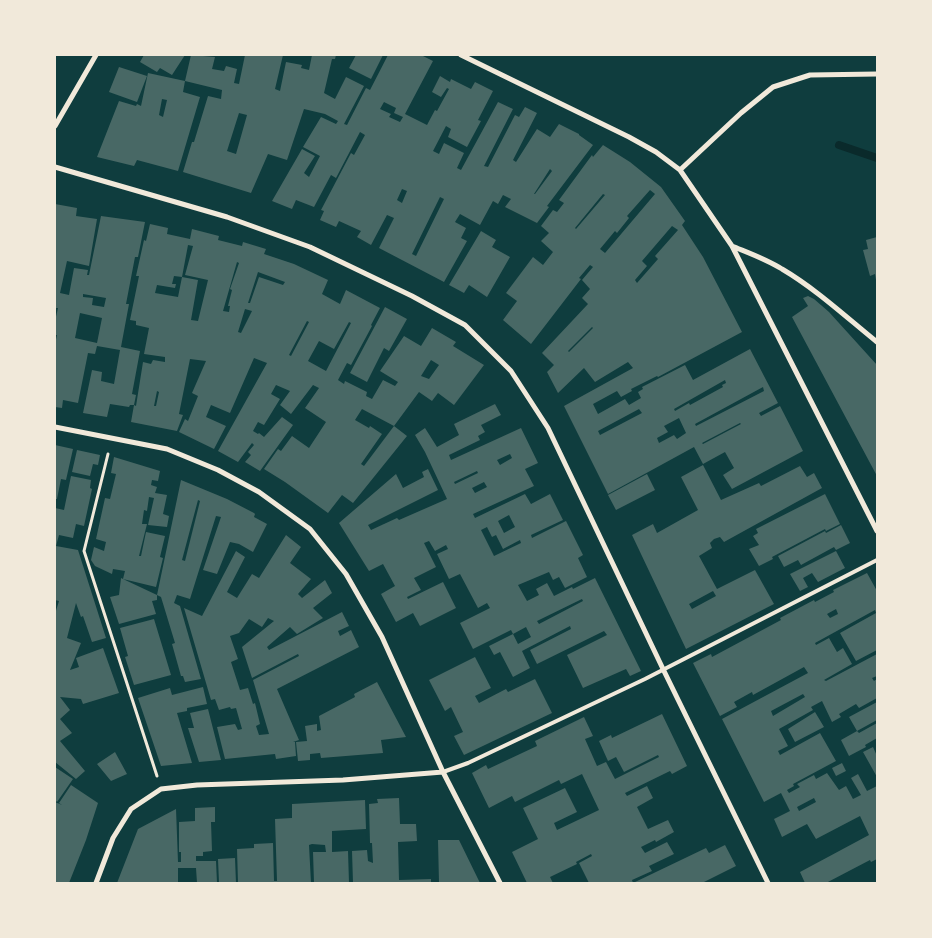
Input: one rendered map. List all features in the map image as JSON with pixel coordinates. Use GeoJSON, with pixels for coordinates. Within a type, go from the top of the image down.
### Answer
{"type":"FeatureCollection","features":[{"type":"Feature","properties":{"kind":"street"},"geometry":{"type":"LineString","coordinates":[[55,126],[96,55]]}},
{"type":"Feature","properties":{"kind":"street"},"geometry":{"type":"LineString","coordinates":[[461,55],[629,137],[656,152],[680,170],[732,246],[877,531]]}},
{"type":"Feature","properties":{"kind":"street"},"geometry":{"type":"LineString","coordinates":[[680,170],[741,113],[773,88],[810,75],[877,74]]}},
{"type":"Feature","properties":{"kind":"street"},"geometry":{"type":"LineString","coordinates":[[55,167],[227,217],[310,247],[412,296],[465,325],[511,372],[548,428],[768,883]]}},
{"type":"Feature","properties":{"kind":"street"},"geometry":{"type":"LineString","coordinates":[[732,246],[783,269],[826,299],[877,342]]}},
{"type":"Feature","properties":{"kind":"street"},"geometry":{"type":"LineString","coordinates":[[55,427],[167,450],[218,470],[259,492],[310,529],[346,574],[382,637],[444,772],[500,883]]}},
{"type":"Feature","properties":{"kind":"street"},"geometry":{"type":"LineString","coordinates":[[96,883],[113,838],[131,809],[161,789],[197,785],[343,780],[444,772]]}},
{"type":"Feature","properties":{"kind":"lane"},"geometry":{"type":"LineString","coordinates":[[444,772],[468,763],[663,669],[877,560]]}},
{"type":"Feature","properties":{"kind":"path"},"geometry":{"type":"LineString","coordinates":[[111,438],[84,551],[161,789]]}},
{"type":"Feature","properties":{"kind":"building"},"geometry":{"type":"Polygon","coordinates":[[[144,55],[185,55],[172,75],[160,68],[157,72],[140,62],[144,55]]]}},
{"type":"Feature","properties":{"kind":"building"},"geometry":{"type":"Polygon","coordinates":[[[191,55],[215,57],[212,69],[224,71],[226,66],[237,69],[234,83],[239,84],[245,55],[283,55],[275,89],[280,91],[286,62],[302,65],[301,68],[309,70],[312,55],[336,55],[335,59],[332,59],[324,93],[335,99],[346,77],[364,86],[344,124],[347,125],[366,88],[370,90],[388,55],[421,55],[433,61],[405,114],[427,125],[449,89],[447,88],[441,97],[432,92],[440,76],[450,82],[451,79],[471,89],[475,82],[493,91],[478,120],[481,121],[467,147],[448,137],[451,129],[446,126],[433,151],[439,154],[444,143],[464,153],[457,168],[461,170],[498,102],[513,109],[484,166],[488,167],[515,115],[519,117],[525,107],[537,113],[513,160],[516,162],[537,129],[550,137],[559,124],[579,134],[593,145],[547,206],[549,207],[537,223],[505,207],[511,199],[503,195],[498,204],[493,201],[480,225],[460,214],[455,222],[466,228],[461,238],[467,241],[444,282],[379,248],[394,218],[387,215],[371,245],[357,237],[361,231],[339,221],[336,227],[320,220],[324,211],[321,210],[351,153],[354,155],[365,135],[360,132],[336,178],[331,175],[314,207],[296,200],[292,209],[272,201],[302,149],[315,156],[304,173],[309,177],[320,156],[303,147],[321,117],[336,124],[338,121],[325,114],[304,109],[287,160],[268,154],[251,193],[183,172],[208,96],[221,99],[222,90],[185,81],[191,55]],[[384,102],[380,109],[391,114],[389,117],[400,122],[403,117],[394,113],[396,108],[384,102]],[[239,113],[227,151],[236,154],[247,115],[239,113]],[[550,169],[534,194],[552,171],[550,169]],[[402,189],[397,200],[402,203],[407,191],[402,189]],[[440,197],[412,254],[416,256],[444,199],[440,197]]]}},
{"type":"Feature","properties":{"kind":"building"},"geometry":{"type":"Polygon","coordinates":[[[356,55],[383,55],[371,79],[349,68],[356,55]]]}},
{"type":"Feature","properties":{"kind":"building"},"geometry":{"type":"Polygon","coordinates":[[[119,67],[147,76],[137,102],[109,92],[119,67]]]}},
{"type":"Feature","properties":{"kind":"building"},"geometry":{"type":"Polygon","coordinates":[[[148,73],[185,81],[183,92],[200,97],[178,171],[137,160],[134,166],[97,157],[119,101],[141,106],[148,73]],[[162,99],[159,115],[163,117],[167,100],[162,99]]]}},
{"type":"Feature","properties":{"kind":"building"},"geometry":{"type":"Polygon","coordinates":[[[603,145],[630,162],[661,187],[685,221],[682,225],[703,257],[742,332],[658,377],[631,389],[632,391],[621,397],[617,391],[593,404],[598,414],[625,399],[629,405],[641,398],[638,392],[643,389],[642,387],[685,365],[693,380],[750,349],[778,403],[759,413],[761,416],[780,406],[803,451],[732,489],[723,475],[734,468],[725,452],[703,464],[694,447],[608,494],[564,406],[633,368],[628,362],[595,382],[584,368],[558,393],[547,372],[554,365],[542,353],[588,304],[582,298],[590,289],[582,280],[593,267],[590,265],[579,278],[581,279],[531,344],[503,320],[517,301],[506,293],[533,257],[543,265],[553,252],[541,241],[549,233],[541,226],[553,210],[557,212],[564,203],[559,200],[592,155],[593,157],[603,145]],[[650,190],[627,216],[629,218],[600,249],[605,253],[655,194],[650,190]],[[603,194],[576,229],[605,195],[603,194]],[[672,226],[642,261],[647,266],[635,280],[637,283],[658,259],[655,256],[678,230],[672,226]],[[592,327],[568,351],[593,328],[592,327]],[[725,380],[674,409],[675,411],[723,387],[722,385],[726,383],[725,380]],[[763,387],[695,424],[696,426],[764,391],[763,387]],[[639,409],[598,431],[600,435],[642,413],[639,409]],[[679,418],[664,426],[668,432],[657,438],[659,443],[674,435],[677,439],[686,433],[679,418]],[[740,423],[702,443],[703,444],[740,423]]]}},
{"type":"Feature","properties":{"kind":"building"},"geometry":{"type":"Polygon","coordinates":[[[55,204],[77,208],[76,216],[97,219],[89,266],[67,261],[60,293],[69,295],[74,268],[88,270],[87,275],[89,275],[101,216],[145,222],[138,257],[135,257],[126,304],[129,304],[121,347],[140,351],[132,394],[136,395],[134,405],[129,407],[110,404],[107,417],[83,413],[92,370],[102,372],[101,381],[114,384],[120,350],[97,346],[95,354],[88,353],[78,403],[63,400],[62,408],[55,407],[55,344],[57,335],[55,335],[55,321],[58,308],[55,308],[55,204]],[[83,294],[83,297],[93,298],[92,305],[104,307],[106,298],[83,294]],[[80,313],[75,338],[97,343],[102,318],[80,313]]]}},
{"type":"Feature","properties":{"kind":"building"},"geometry":{"type":"Polygon","coordinates":[[[150,224],[168,228],[167,234],[190,239],[192,229],[219,236],[218,240],[242,246],[243,242],[266,249],[264,254],[294,264],[328,280],[322,294],[340,304],[346,290],[380,308],[351,365],[347,363],[338,380],[344,384],[345,381],[367,392],[366,396],[372,399],[383,380],[395,386],[398,382],[380,371],[404,336],[421,346],[432,328],[456,342],[453,346],[484,365],[454,405],[438,393],[432,401],[419,392],[394,426],[407,436],[353,503],[342,495],[328,513],[264,469],[278,449],[281,451],[292,436],[309,448],[326,422],[305,408],[319,388],[313,385],[291,414],[280,405],[290,391],[276,385],[271,394],[280,399],[264,425],[258,422],[253,431],[264,437],[282,417],[293,425],[260,471],[245,462],[251,455],[248,452],[254,445],[252,443],[238,462],[218,451],[267,363],[254,358],[230,413],[211,405],[206,417],[226,426],[214,449],[179,432],[185,419],[188,421],[198,396],[192,393],[206,361],[190,359],[179,414],[183,415],[177,431],[131,422],[134,405],[136,406],[143,362],[151,364],[153,360],[165,362],[165,357],[144,354],[149,328],[136,325],[136,321],[130,320],[139,276],[136,276],[144,240],[146,241],[150,224]],[[188,245],[182,277],[198,280],[191,320],[198,321],[208,280],[185,275],[193,246],[188,245]],[[237,262],[223,311],[229,312],[230,306],[228,306],[232,290],[230,289],[239,263],[237,262]],[[258,272],[248,303],[250,303],[259,277],[283,285],[285,282],[258,272]],[[174,276],[172,284],[176,284],[175,288],[157,285],[155,293],[178,297],[182,277],[174,276]],[[245,309],[238,332],[241,333],[252,311],[245,309]],[[307,321],[289,355],[291,356],[309,322],[307,321]],[[349,322],[334,349],[319,341],[308,361],[326,371],[351,323],[349,322]],[[431,360],[421,376],[429,379],[439,365],[431,360]],[[157,391],[154,406],[156,406],[159,392],[157,391]],[[362,409],[355,420],[369,428],[370,426],[382,434],[361,464],[364,466],[394,426],[362,409]]]}},
{"type":"Feature","properties":{"kind":"building"},"geometry":{"type":"Polygon","coordinates":[[[481,231],[496,240],[492,247],[510,257],[487,297],[469,285],[464,293],[449,285],[481,231]]]}},
{"type":"Feature","properties":{"kind":"building"},"geometry":{"type":"Polygon","coordinates":[[[877,237],[876,280],[875,274],[870,276],[863,250],[868,249],[866,240],[877,237]]]}},
{"type":"Feature","properties":{"kind":"building"},"geometry":{"type":"Polygon","coordinates":[[[808,296],[829,312],[877,365],[877,476],[792,317],[808,306],[803,298],[808,296]]]}},
{"type":"Feature","properties":{"kind":"building"},"geometry":{"type":"Polygon","coordinates":[[[385,307],[407,319],[389,351],[384,348],[367,382],[350,373],[385,307]]]}},
{"type":"Feature","properties":{"kind":"building"},"geometry":{"type":"Polygon","coordinates":[[[495,404],[501,415],[481,425],[485,432],[478,436],[480,440],[449,455],[451,460],[521,428],[538,463],[525,469],[534,486],[473,514],[475,518],[525,494],[531,504],[550,494],[563,520],[531,535],[532,538],[566,521],[583,555],[578,558],[587,577],[565,588],[559,577],[553,580],[549,572],[518,585],[527,601],[539,595],[536,589],[547,583],[554,596],[595,578],[641,671],[630,676],[626,669],[583,688],[567,655],[607,635],[604,631],[537,664],[530,650],[571,629],[570,626],[522,651],[530,668],[513,677],[500,652],[494,655],[489,646],[513,634],[511,630],[473,649],[460,623],[490,608],[487,603],[478,608],[460,574],[449,579],[437,554],[448,549],[446,545],[435,551],[429,541],[424,543],[436,567],[414,578],[421,590],[407,597],[408,599],[443,582],[456,608],[420,626],[413,613],[396,622],[381,594],[395,586],[383,564],[369,571],[339,523],[396,474],[403,488],[424,477],[422,472],[428,469],[438,490],[368,525],[371,530],[447,499],[415,435],[425,428],[437,447],[459,435],[454,424],[495,404]],[[510,454],[497,460],[500,465],[512,458],[510,454]],[[477,471],[454,482],[455,484],[478,473],[477,471]],[[484,482],[472,488],[475,493],[487,487],[484,482]],[[509,515],[498,521],[504,533],[515,527],[509,515]],[[487,527],[481,530],[494,556],[521,543],[520,540],[503,549],[496,535],[492,537],[487,527]],[[582,599],[537,621],[539,624],[583,601],[582,599]],[[526,627],[513,634],[518,644],[531,637],[526,627]]]}},
{"type":"Feature","properties":{"kind":"building"},"geometry":{"type":"Polygon","coordinates":[[[55,445],[73,449],[66,480],[61,479],[57,499],[55,499],[55,445]]]}},
{"type":"Feature","properties":{"kind":"building"},"geometry":{"type":"Polygon","coordinates":[[[77,450],[100,455],[98,465],[93,464],[90,476],[72,472],[77,450]]]}},
{"type":"Feature","properties":{"kind":"building"},"geometry":{"type":"Polygon","coordinates":[[[114,457],[160,471],[158,481],[152,480],[151,485],[157,487],[155,493],[167,495],[163,514],[169,516],[167,527],[148,525],[154,498],[149,497],[147,511],[144,510],[142,524],[147,524],[139,556],[141,556],[146,532],[165,536],[160,557],[163,558],[156,587],[123,579],[125,571],[113,569],[112,574],[95,566],[91,560],[94,547],[104,551],[106,542],[96,539],[105,498],[110,499],[116,474],[111,473],[114,457]]]}},
{"type":"Feature","properties":{"kind":"building"},"geometry":{"type":"Polygon","coordinates":[[[703,465],[721,500],[759,483],[761,486],[800,466],[807,477],[814,473],[822,488],[724,542],[720,537],[714,539],[710,543],[712,548],[699,556],[717,589],[755,570],[774,604],[686,649],[632,535],[653,524],[657,533],[698,510],[681,477],[703,465]],[[713,591],[689,604],[692,609],[716,596],[713,591]]]}},
{"type":"Feature","properties":{"kind":"building"},"geometry":{"type":"Polygon","coordinates":[[[647,474],[655,490],[616,510],[608,495],[647,474]]]}},
{"type":"Feature","properties":{"kind":"building"},"geometry":{"type":"Polygon","coordinates":[[[71,476],[91,480],[90,488],[92,489],[84,526],[76,524],[73,538],[59,535],[56,546],[78,550],[106,638],[92,642],[83,616],[81,617],[76,603],[67,638],[81,643],[70,670],[79,667],[76,658],[103,648],[119,693],[83,704],[81,699],[60,697],[70,710],[60,719],[72,733],[60,741],[85,771],[76,779],[55,762],[55,614],[59,601],[55,600],[55,508],[64,510],[71,476]]]}},
{"type":"Feature","properties":{"kind":"building"},"geometry":{"type":"Polygon","coordinates":[[[181,480],[227,499],[254,513],[254,517],[267,524],[253,552],[239,544],[230,542],[217,574],[203,570],[221,517],[216,516],[190,599],[177,595],[174,603],[180,606],[201,679],[185,682],[183,676],[181,676],[172,644],[175,643],[161,597],[157,595],[181,480]],[[198,500],[182,560],[185,561],[200,501],[198,500]]]}},
{"type":"Feature","properties":{"kind":"building"},"geometry":{"type":"Polygon","coordinates":[[[825,494],[840,524],[826,531],[825,529],[759,566],[749,549],[759,545],[753,536],[758,533],[756,529],[825,494]]]}},
{"type":"Feature","properties":{"kind":"building"},"geometry":{"type":"Polygon","coordinates":[[[841,525],[850,543],[836,550],[834,547],[801,565],[798,560],[784,567],[778,556],[825,531],[826,533],[841,525]]]}},
{"type":"Feature","properties":{"kind":"building"},"geometry":{"type":"Polygon","coordinates":[[[286,535],[301,547],[290,563],[311,579],[298,594],[302,598],[325,580],[332,593],[313,608],[323,618],[297,634],[290,627],[267,647],[269,650],[342,612],[349,626],[338,631],[340,636],[351,630],[359,647],[277,689],[299,740],[293,742],[295,742],[296,756],[276,759],[275,754],[225,759],[217,727],[235,724],[238,730],[242,729],[236,708],[231,709],[230,707],[219,710],[215,699],[211,700],[184,608],[202,616],[236,551],[245,557],[227,592],[237,598],[252,574],[259,578],[286,535]],[[268,618],[262,627],[249,619],[239,633],[230,636],[238,659],[231,662],[240,690],[248,688],[253,704],[255,703],[260,724],[256,726],[259,735],[269,734],[253,680],[299,656],[298,654],[252,678],[242,647],[274,621],[268,618]]]}},
{"type":"Feature","properties":{"kind":"building"},"geometry":{"type":"Polygon","coordinates":[[[836,551],[845,568],[818,582],[812,573],[803,578],[808,587],[800,591],[790,574],[836,551]]]}},
{"type":"Feature","properties":{"kind":"building"},"geometry":{"type":"Polygon","coordinates":[[[867,573],[877,591],[877,650],[856,661],[840,633],[876,613],[875,610],[815,643],[816,645],[829,638],[837,652],[843,648],[852,664],[824,680],[826,681],[877,654],[877,676],[872,678],[874,681],[877,679],[877,698],[859,708],[856,704],[839,714],[841,717],[832,722],[822,701],[811,707],[813,710],[779,729],[788,746],[778,751],[780,755],[820,733],[836,761],[793,784],[794,786],[787,790],[789,793],[800,787],[797,784],[814,775],[816,779],[827,773],[839,790],[846,786],[853,799],[861,795],[851,778],[858,774],[867,791],[877,786],[877,859],[871,862],[870,860],[826,883],[805,883],[800,872],[869,835],[860,816],[816,839],[807,824],[782,837],[774,819],[790,811],[781,793],[764,802],[722,719],[808,673],[804,667],[753,695],[752,692],[734,702],[737,707],[720,716],[693,663],[711,654],[712,657],[781,620],[780,618],[834,592],[833,590],[867,573]],[[836,609],[827,614],[830,618],[838,614],[836,609]],[[803,694],[771,711],[773,716],[805,697],[803,694]],[[814,798],[797,807],[799,811],[816,802],[814,798]]]}},
{"type":"Feature","properties":{"kind":"building"},"geometry":{"type":"Polygon","coordinates":[[[121,578],[157,595],[157,600],[152,601],[156,614],[119,624],[110,597],[119,595],[121,578]]]}},
{"type":"Feature","properties":{"kind":"building"},"geometry":{"type":"Polygon","coordinates":[[[154,619],[171,675],[134,685],[125,657],[128,656],[120,628],[154,619]]]}},
{"type":"Feature","properties":{"kind":"building"},"geometry":{"type":"Polygon","coordinates":[[[475,657],[491,688],[475,696],[479,703],[506,689],[508,692],[535,679],[552,713],[464,755],[454,736],[463,732],[451,707],[445,711],[429,680],[475,657]]]}},
{"type":"Feature","properties":{"kind":"building"},"geometry":{"type":"Polygon","coordinates":[[[377,682],[406,737],[381,740],[383,753],[321,758],[320,753],[310,754],[310,760],[298,761],[296,742],[307,741],[305,726],[317,724],[317,731],[321,730],[319,716],[355,697],[354,694],[377,682]]]}},
{"type":"Feature","properties":{"kind":"building"},"geometry":{"type":"Polygon","coordinates":[[[203,687],[207,704],[187,708],[187,711],[177,713],[192,763],[161,766],[138,698],[170,688],[172,695],[203,687]]]}},
{"type":"Feature","properties":{"kind":"building"},"geometry":{"type":"Polygon","coordinates":[[[877,702],[877,720],[857,731],[849,717],[877,702]]]}},
{"type":"Feature","properties":{"kind":"building"},"geometry":{"type":"Polygon","coordinates":[[[208,709],[221,760],[199,762],[188,728],[194,728],[190,713],[208,709]]]}},
{"type":"Feature","properties":{"kind":"building"},"geometry":{"type":"Polygon","coordinates":[[[815,712],[824,727],[795,742],[788,729],[815,712]]]}},
{"type":"Feature","properties":{"kind":"building"},"geometry":{"type":"Polygon","coordinates":[[[662,714],[687,766],[672,774],[670,771],[625,793],[627,796],[647,786],[653,798],[637,807],[648,829],[668,820],[674,832],[656,842],[655,840],[641,847],[645,853],[667,842],[674,854],[649,866],[652,871],[632,880],[633,883],[589,883],[579,863],[592,856],[591,854],[576,862],[577,864],[550,877],[553,883],[527,883],[512,852],[538,839],[523,808],[565,788],[577,812],[554,823],[557,830],[599,810],[582,774],[561,784],[559,780],[515,802],[512,796],[489,808],[472,773],[486,765],[488,769],[537,746],[535,741],[584,717],[593,736],[585,739],[597,766],[606,762],[615,779],[659,757],[658,755],[624,772],[616,757],[608,761],[599,741],[611,735],[612,738],[662,714]]]}},
{"type":"Feature","properties":{"kind":"building"},"geometry":{"type":"Polygon","coordinates":[[[877,723],[877,738],[865,745],[866,747],[849,756],[841,740],[877,723]]]}},
{"type":"Feature","properties":{"kind":"building"},"geometry":{"type":"Polygon","coordinates":[[[873,747],[877,756],[877,777],[863,752],[873,747]]]}},
{"type":"Feature","properties":{"kind":"building"},"geometry":{"type":"Polygon","coordinates":[[[115,752],[127,774],[111,781],[97,764],[115,752]]]}},
{"type":"Feature","properties":{"kind":"building"},"geometry":{"type":"Polygon","coordinates":[[[842,763],[846,771],[836,776],[832,768],[842,763]]]}},
{"type":"Feature","properties":{"kind":"building"},"geometry":{"type":"Polygon","coordinates":[[[55,767],[73,779],[57,802],[55,800],[55,767]]]}},
{"type":"Feature","properties":{"kind":"building"},"geometry":{"type":"Polygon","coordinates":[[[71,785],[98,803],[69,883],[56,883],[55,802],[62,805],[59,803],[71,785]]]}},
{"type":"Feature","properties":{"kind":"building"},"geometry":{"type":"Polygon","coordinates":[[[399,798],[400,824],[416,824],[417,841],[398,842],[399,880],[431,879],[431,883],[353,883],[352,851],[367,850],[368,861],[373,863],[372,843],[370,843],[369,804],[378,803],[377,799],[399,798]]]}},
{"type":"Feature","properties":{"kind":"building"},"geometry":{"type":"Polygon","coordinates":[[[365,800],[366,829],[332,831],[332,852],[348,851],[349,883],[314,883],[313,852],[326,852],[325,845],[312,844],[309,845],[311,883],[238,883],[237,849],[254,848],[254,844],[273,843],[274,881],[277,881],[275,819],[292,818],[292,804],[365,800]]]}},
{"type":"Feature","properties":{"kind":"building"},"geometry":{"type":"Polygon","coordinates":[[[215,807],[215,822],[211,822],[212,851],[203,852],[203,856],[196,856],[196,861],[216,861],[217,883],[197,883],[196,868],[178,868],[178,883],[117,883],[138,829],[176,809],[178,862],[181,862],[179,822],[195,821],[195,808],[215,807]]]}},
{"type":"Feature","properties":{"kind":"building"},"geometry":{"type":"Polygon","coordinates":[[[438,840],[459,840],[480,883],[439,883],[438,840]]]}},
{"type":"Feature","properties":{"kind":"building"},"geometry":{"type":"Polygon","coordinates":[[[725,845],[736,866],[702,883],[633,883],[706,848],[709,853],[725,845]]]}},
{"type":"Feature","properties":{"kind":"building"},"geometry":{"type":"Polygon","coordinates":[[[235,858],[236,883],[219,883],[218,859],[235,858]]]}},
{"type":"Feature","properties":{"kind":"waterway"},"geometry":{"type":"LineString","coordinates":[[839,145],[877,158]]}}]}
